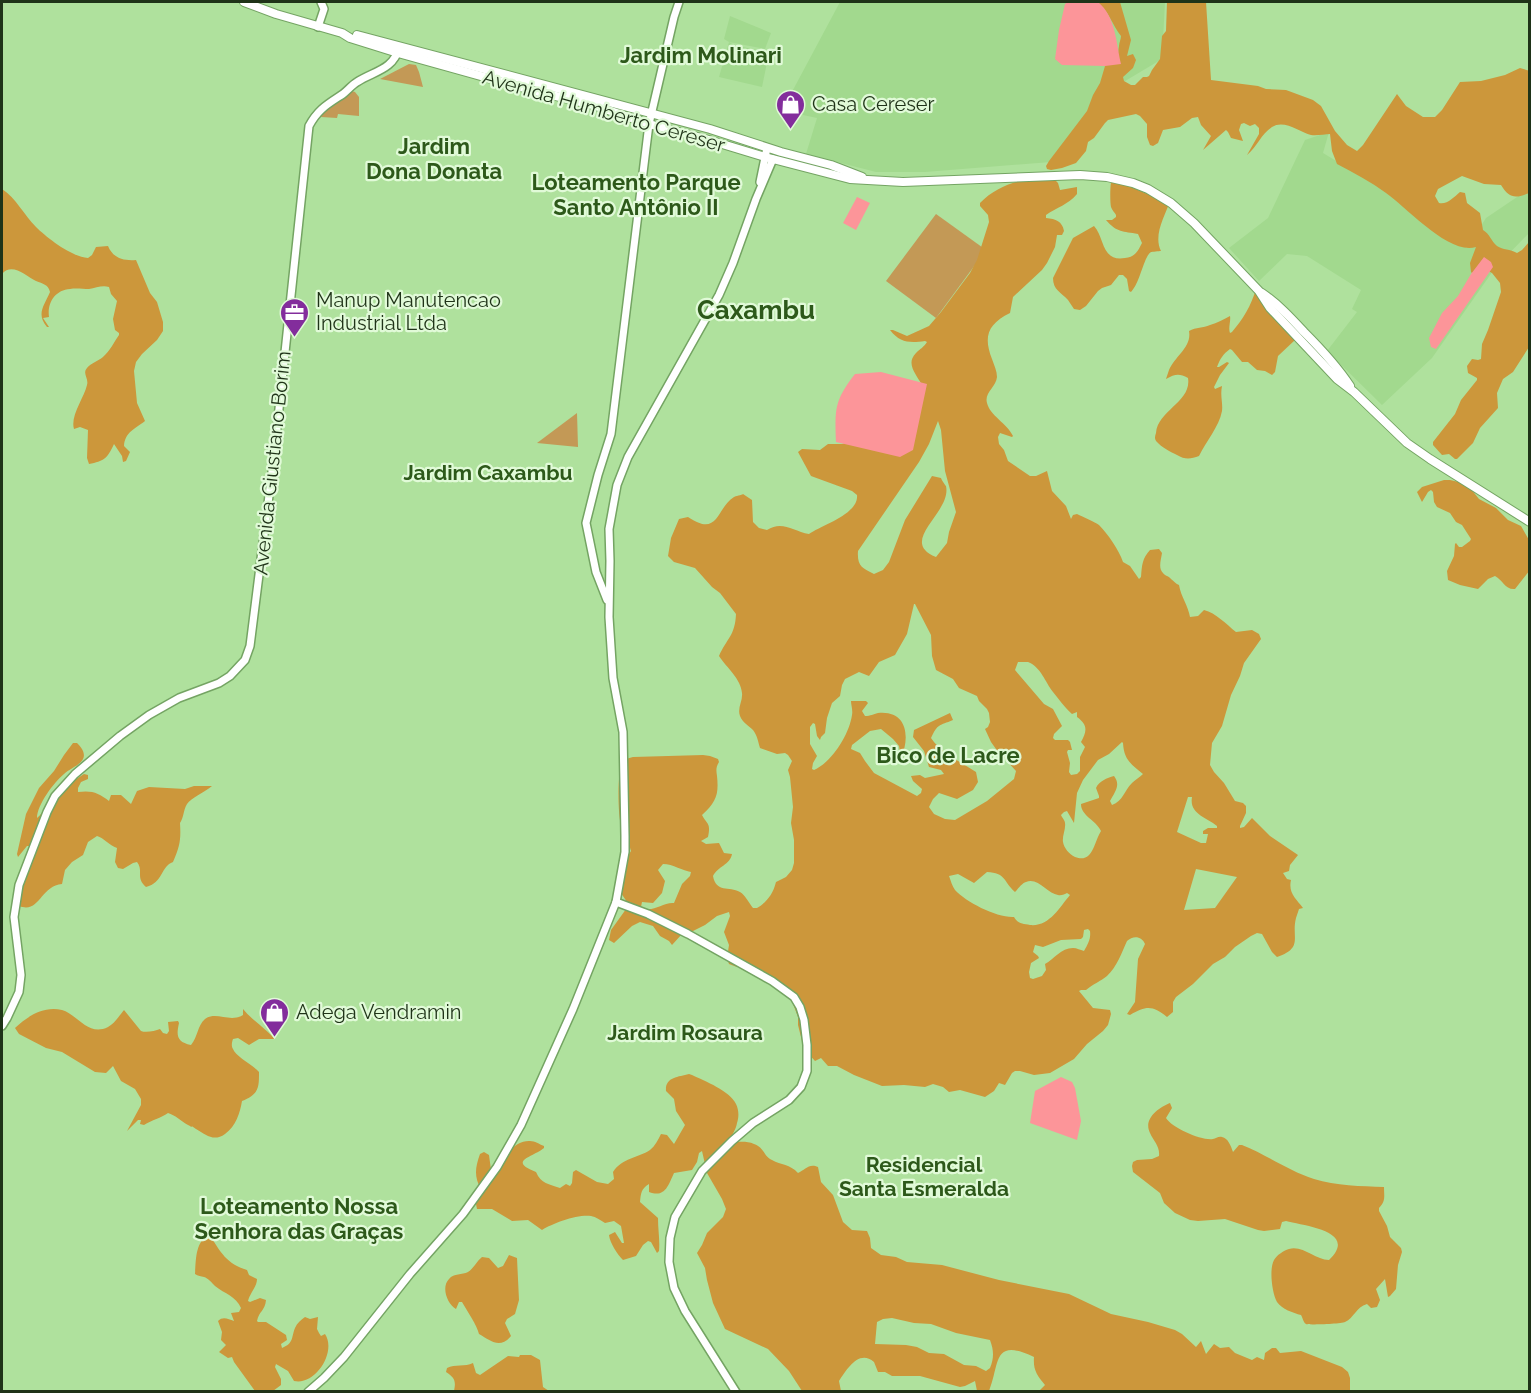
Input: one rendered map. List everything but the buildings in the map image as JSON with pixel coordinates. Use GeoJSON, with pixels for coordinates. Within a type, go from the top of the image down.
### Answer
{"type":"FeatureCollection","features":[{"type":"Feature","properties":{"kind":"main road","name":"Avenida Humberto Cereser"},"geometry":{"type":"LineString","coordinates":[[244,2],[342,33],[350,38],[710,129],[767,148],[831,165],[869,180]]}},
{"type":"Feature","properties":{"kind":"main road"},"geometry":{"type":"LineString","coordinates":[[318,27],[324,9],[321,2]]}},
{"type":"Feature","properties":{"kind":"main road"},"geometry":{"type":"LineString","coordinates":[[609,602],[596,572],[586,523],[611,434],[649,124],[679,2]]}},
{"type":"Feature","properties":{"kind":"main road","name":"Avenida Humberto Cereser"},"geometry":{"type":"LineString","coordinates":[[399,49],[536,91],[593,105],[649,124],[838,177],[903,182],[1080,174],[1121,180],[1148,189],[1171,203],[1194,223],[1337,379],[1354,392],[1407,443],[1530,522]]}},
{"type":"Feature","properties":{"kind":"main road","name":"Avenida Giustiano Borim"},"geometry":{"type":"LineString","coordinates":[[2,1026],[19,992],[21,975],[14,917],[19,885],[46,812],[55,796],[75,774],[149,715],[179,698],[212,686],[230,676],[245,660],[253,631],[309,126],[321,108],[345,93],[357,82],[385,69],[396,59],[399,49]]}},
{"type":"Feature","properties":{"kind":"main road"},"geometry":{"type":"LineString","coordinates":[[308,1392],[344,1357],[410,1274],[463,1214],[497,1167],[521,1125],[573,1009],[616,902],[625,852],[623,732],[613,678],[609,602],[609,529],[612,510],[628,457],[719,295],[733,263],[769,158],[767,148]]}},
{"type":"Feature","properties":{"kind":"main road"},"geometry":{"type":"LineString","coordinates":[[616,902],[688,934],[772,981],[794,997],[804,1020],[807,1071],[801,1087],[789,1100],[753,1123],[702,1171],[675,1217],[670,1238],[669,1262],[674,1288],[692,1323],[736,1392]]}},
{"type":"Feature","properties":{"kind":"shaded area"},"geometry":{"type":"Polygon","coordinates":[[[840,2],[1165,2],[1162,59],[1105,93],[1051,162],[925,172],[876,172],[806,154],[817,118],[803,115],[797,106],[786,103],[840,2]]]}},
{"type":"Feature","properties":{"kind":"shaded area"},"geometry":{"type":"Polygon","coordinates":[[[1068,2],[1098,2],[1104,8],[1112,23],[1121,64],[1062,65],[1055,59],[1059,30],[1065,4],[1068,2]]]}},
{"type":"Feature","properties":{"kind":"shaded area"},"geometry":{"type":"Polygon","coordinates":[[[1096,2],[1120,2],[1131,40],[1127,56],[1133,54],[1136,60],[1133,68],[1123,77],[1124,81],[1131,85],[1149,76],[1160,59],[1162,36],[1166,31],[1167,2],[1206,2],[1211,80],[1286,90],[1313,100],[1321,106],[1335,131],[1347,145],[1357,151],[1397,94],[1406,106],[1423,117],[1435,117],[1460,82],[1481,81],[1505,75],[1520,68],[1530,71],[1529,193],[1513,196],[1507,193],[1501,185],[1484,184],[1462,176],[1438,189],[1435,196],[1439,203],[1445,203],[1460,192],[1465,193],[1467,203],[1480,213],[1483,230],[1499,247],[1517,253],[1529,242],[1529,347],[1513,372],[1503,379],[1497,393],[1498,408],[1480,428],[1473,443],[1457,459],[1449,454],[1442,455],[1433,442],[1477,380],[1468,373],[1467,366],[1472,359],[1481,359],[1482,344],[1501,292],[1500,283],[1492,273],[1483,268],[1473,274],[1471,272],[1470,263],[1476,247],[1465,248],[1441,238],[1380,189],[1337,164],[1332,151],[1330,134],[1311,135],[1282,124],[1272,127],[1265,133],[1247,155],[1259,134],[1259,128],[1255,124],[1250,126],[1241,124],[1239,130],[1243,141],[1231,138],[1226,130],[1203,150],[1211,136],[1201,125],[1198,117],[1192,118],[1180,127],[1163,130],[1158,143],[1153,146],[1150,145],[1147,137],[1147,124],[1136,114],[1108,120],[1088,142],[1086,151],[1076,163],[1062,168],[1047,169],[1049,161],[1087,111],[1105,66],[1117,57],[1121,36],[1107,13],[1096,2]]]}},
{"type":"Feature","properties":{"kind":"shaded area"},"geometry":{"type":"Polygon","coordinates":[[[730,16],[771,33],[765,49],[724,39],[730,16]]]}},
{"type":"Feature","properties":{"kind":"shaded area"},"geometry":{"type":"Polygon","coordinates":[[[729,42],[769,53],[762,87],[719,77],[729,42]]]}},
{"type":"Feature","properties":{"kind":"shaded area"},"geometry":{"type":"Polygon","coordinates":[[[409,64],[416,65],[423,87],[380,79],[409,64]]]}},
{"type":"Feature","properties":{"kind":"shaded area"},"geometry":{"type":"Polygon","coordinates":[[[352,91],[359,97],[359,116],[338,114],[337,118],[321,117],[322,113],[352,91]]]}},
{"type":"Feature","properties":{"kind":"shaded area"},"geometry":{"type":"Polygon","coordinates":[[[1329,132],[1323,153],[1396,197],[1467,248],[1486,218],[1529,189],[1529,233],[1495,268],[1432,358],[1382,405],[1327,351],[1357,312],[1352,309],[1361,290],[1307,256],[1287,254],[1259,281],[1229,248],[1268,218],[1305,140],[1329,132]]]}},
{"type":"Feature","properties":{"kind":"shaded area"},"geometry":{"type":"Polygon","coordinates":[[[1037,177],[1056,181],[1060,190],[1077,187],[1077,194],[1046,215],[1046,218],[1060,223],[1064,231],[1062,235],[1057,235],[1055,247],[1042,270],[1013,297],[1010,313],[992,326],[989,331],[989,351],[997,377],[987,396],[987,403],[991,412],[1013,436],[1000,433],[999,444],[1008,461],[1030,476],[1047,471],[1052,491],[1066,506],[1071,519],[1077,514],[1099,525],[1113,542],[1123,562],[1130,566],[1139,579],[1147,553],[1150,550],[1159,549],[1162,553],[1161,571],[1179,585],[1190,617],[1198,616],[1204,610],[1217,616],[1236,632],[1252,630],[1259,634],[1261,639],[1244,663],[1222,726],[1212,743],[1210,765],[1235,801],[1246,806],[1246,813],[1240,828],[1252,818],[1270,836],[1298,855],[1290,865],[1289,871],[1283,873],[1287,879],[1291,880],[1290,885],[1295,899],[1303,908],[1299,909],[1296,918],[1295,941],[1291,950],[1277,957],[1262,934],[1257,933],[1251,936],[1213,964],[1176,997],[1173,1002],[1173,1012],[1167,1017],[1150,1008],[1127,1014],[1135,1002],[1138,959],[1145,944],[1140,938],[1129,939],[1111,972],[1086,990],[1079,991],[1093,1008],[1110,1010],[1108,1025],[1074,1059],[1050,1073],[1034,1075],[1015,1071],[1005,1085],[999,1083],[994,1091],[985,1097],[960,1090],[949,1092],[933,1084],[925,1087],[882,1086],[837,1066],[828,1066],[821,1058],[815,1061],[804,1049],[798,1017],[787,988],[760,969],[729,964],[727,958],[729,945],[724,932],[730,916],[729,912],[717,916],[691,932],[682,934],[672,945],[660,936],[653,926],[640,922],[632,926],[614,943],[609,940],[611,930],[629,905],[620,887],[626,859],[631,851],[619,813],[620,769],[623,763],[633,757],[703,755],[718,759],[717,793],[711,806],[702,815],[709,826],[708,837],[701,841],[706,844],[719,843],[724,853],[732,854],[729,861],[713,876],[717,885],[740,892],[753,908],[757,908],[767,900],[776,882],[786,877],[792,870],[794,863],[791,823],[793,807],[788,770],[792,761],[785,753],[777,754],[760,748],[753,730],[740,716],[741,688],[719,656],[732,632],[736,614],[720,593],[695,568],[674,562],[668,556],[671,538],[679,519],[688,517],[698,523],[711,523],[728,502],[743,494],[752,500],[753,522],[759,528],[767,530],[783,526],[809,534],[839,518],[852,508],[857,495],[811,476],[798,452],[802,449],[820,450],[828,444],[855,441],[922,385],[913,369],[912,361],[916,353],[927,342],[906,341],[890,330],[907,336],[929,326],[970,273],[977,260],[989,222],[988,215],[980,203],[999,189],[1037,177]],[[938,421],[919,462],[858,551],[861,566],[874,574],[883,570],[889,562],[905,520],[932,476],[941,478],[946,486],[946,496],[924,535],[922,543],[925,550],[936,557],[947,543],[956,512],[945,471],[938,421]],[[915,604],[907,634],[895,655],[879,662],[869,676],[859,672],[845,679],[840,696],[832,703],[825,733],[820,740],[815,724],[813,723],[810,727],[810,744],[817,756],[812,769],[814,770],[827,761],[843,739],[852,715],[851,701],[866,701],[868,703],[862,711],[865,716],[888,713],[901,721],[906,734],[904,750],[901,758],[899,746],[881,729],[870,731],[852,745],[851,749],[860,753],[874,773],[917,796],[922,789],[911,776],[920,775],[925,778],[944,774],[941,770],[929,767],[924,751],[913,737],[914,730],[950,713],[953,720],[939,726],[931,738],[946,753],[976,772],[978,782],[973,790],[957,799],[939,793],[929,807],[934,814],[955,820],[987,801],[1014,779],[1016,771],[991,742],[985,729],[990,722],[989,713],[977,696],[959,688],[953,679],[936,670],[932,656],[931,635],[915,604]],[[1018,662],[1015,670],[1044,704],[1053,709],[1062,726],[1053,738],[1070,742],[1072,750],[1067,752],[1070,763],[1069,772],[1071,775],[1077,774],[1080,771],[1080,757],[1085,747],[1081,742],[1085,726],[1077,717],[1077,712],[1072,714],[1064,706],[1036,667],[1028,662],[1018,662]],[[1122,742],[1098,760],[1083,780],[1077,793],[1074,823],[1067,811],[1061,815],[1065,821],[1064,846],[1075,857],[1081,858],[1089,855],[1101,831],[1083,812],[1081,804],[1099,798],[1097,786],[1114,776],[1117,785],[1110,801],[1112,805],[1143,774],[1129,761],[1122,742]],[[1188,797],[1177,832],[1206,843],[1208,834],[1203,834],[1203,831],[1208,828],[1217,828],[1217,826],[1196,811],[1192,797],[1188,797]],[[663,864],[658,870],[665,881],[662,893],[653,903],[642,902],[641,907],[653,909],[674,903],[682,884],[691,872],[663,864]],[[1196,869],[1184,910],[1215,908],[1237,877],[1196,869]],[[987,872],[974,883],[958,874],[949,876],[955,890],[966,899],[991,912],[1014,917],[1019,922],[1030,925],[1037,925],[1048,920],[1070,895],[1067,893],[1054,894],[1030,881],[1015,892],[1001,876],[987,872]],[[1088,929],[1084,930],[1081,939],[1061,940],[1043,947],[1035,945],[1033,952],[1039,958],[1031,963],[1030,978],[1042,976],[1046,970],[1045,964],[1069,948],[1084,951],[1090,939],[1088,929]]]}},
{"type":"Feature","properties":{"kind":"shaded area"},"geometry":{"type":"Polygon","coordinates":[[[1115,182],[1170,201],[1159,232],[1161,251],[1148,254],[1137,283],[1131,292],[1127,279],[1119,275],[1111,285],[1098,291],[1086,306],[1080,310],[1074,309],[1053,282],[1073,238],[1094,226],[1108,253],[1117,258],[1134,255],[1142,243],[1138,234],[1117,229],[1106,220],[1116,217],[1110,199],[1111,183],[1115,182]]]}},
{"type":"Feature","properties":{"kind":"shaded area"},"geometry":{"type":"Polygon","coordinates":[[[2,189],[12,197],[36,227],[67,251],[88,258],[96,247],[108,246],[119,258],[136,260],[150,293],[157,302],[163,322],[163,331],[136,362],[134,371],[137,403],[145,421],[126,437],[124,446],[130,452],[126,461],[123,462],[114,444],[104,458],[89,464],[87,458],[88,430],[80,427],[74,429],[73,424],[87,385],[86,370],[105,355],[119,335],[115,330],[113,319],[117,301],[109,287],[65,290],[53,298],[49,307],[49,317],[43,318],[49,327],[47,327],[42,318],[42,314],[50,292],[48,287],[15,270],[10,269],[2,274],[2,189]]]}},
{"type":"Feature","properties":{"kind":"shaded area"},"geometry":{"type":"Polygon","coordinates":[[[857,197],[870,203],[856,230],[843,223],[857,197]]]}},
{"type":"Feature","properties":{"kind":"shaded area"},"geometry":{"type":"Polygon","coordinates":[[[936,214],[986,250],[936,318],[886,281],[936,214]]]}},
{"type":"Feature","properties":{"kind":"shaded area"},"geometry":{"type":"Polygon","coordinates":[[[1484,257],[1491,262],[1493,267],[1436,349],[1431,347],[1429,338],[1442,313],[1458,296],[1484,257]]]}},
{"type":"Feature","properties":{"kind":"shaded area"},"geometry":{"type":"Polygon","coordinates":[[[1256,289],[1295,335],[1295,340],[1278,356],[1275,372],[1272,375],[1257,370],[1248,362],[1242,362],[1230,349],[1225,353],[1217,367],[1229,363],[1214,387],[1215,389],[1222,386],[1222,411],[1218,423],[1199,456],[1180,457],[1161,446],[1155,439],[1162,418],[1180,400],[1188,386],[1188,378],[1182,375],[1166,379],[1169,370],[1186,347],[1189,331],[1230,316],[1229,331],[1232,332],[1246,312],[1256,289]]]}},
{"type":"Feature","properties":{"kind":"shaded area"},"geometry":{"type":"Polygon","coordinates":[[[881,372],[927,384],[913,450],[900,457],[836,442],[837,406],[848,383],[855,374],[881,372]]]}},
{"type":"Feature","properties":{"kind":"shaded area"},"geometry":{"type":"Polygon","coordinates":[[[577,413],[578,447],[537,443],[577,413]]]}},
{"type":"Feature","properties":{"kind":"shaded area"},"geometry":{"type":"Polygon","coordinates":[[[1444,480],[1467,484],[1479,499],[1496,508],[1508,520],[1521,526],[1529,540],[1530,570],[1515,589],[1509,588],[1495,576],[1488,579],[1478,589],[1448,580],[1447,571],[1454,556],[1455,544],[1462,547],[1471,539],[1450,513],[1437,507],[1431,490],[1422,502],[1417,492],[1422,487],[1444,480]]]}},
{"type":"Feature","properties":{"kind":"shaded area"},"geometry":{"type":"Polygon","coordinates":[[[73,743],[77,743],[81,748],[83,759],[51,788],[43,800],[37,818],[55,794],[84,774],[88,775],[88,779],[81,782],[78,792],[95,793],[109,801],[111,795],[121,795],[131,804],[137,791],[149,787],[185,789],[194,786],[212,786],[187,804],[180,823],[180,843],[173,862],[152,885],[146,887],[143,883],[137,862],[123,869],[118,868],[115,862],[117,848],[97,836],[88,842],[83,855],[65,870],[62,884],[49,889],[31,906],[19,906],[29,846],[18,857],[17,854],[26,814],[39,788],[73,743]]]}},
{"type":"Feature","properties":{"kind":"shaded area"},"geometry":{"type":"Polygon","coordinates":[[[55,1009],[67,1012],[89,1027],[101,1029],[112,1024],[124,1010],[143,1032],[160,1029],[167,1034],[168,1022],[178,1021],[180,1040],[191,1045],[205,1019],[214,1016],[238,1017],[243,1015],[243,1009],[275,1039],[259,1039],[249,1045],[238,1038],[233,1039],[234,1052],[259,1072],[258,1086],[252,1096],[242,1101],[239,1115],[232,1127],[225,1134],[214,1138],[168,1113],[144,1125],[140,1124],[141,1120],[138,1120],[127,1131],[141,1105],[141,1099],[135,1089],[121,1081],[113,1066],[106,1073],[95,1072],[62,1052],[46,1048],[19,1034],[15,1028],[36,1013],[55,1009]]]}},
{"type":"Feature","properties":{"kind":"shaded area"},"geometry":{"type":"Polygon","coordinates":[[[689,1074],[710,1083],[733,1099],[737,1106],[738,1116],[730,1141],[748,1142],[758,1146],[769,1158],[789,1166],[798,1173],[810,1166],[818,1167],[821,1182],[833,1195],[843,1222],[852,1230],[867,1231],[871,1248],[881,1255],[896,1257],[907,1262],[942,1265],[999,1280],[1069,1294],[1111,1314],[1175,1330],[1196,1347],[1201,1341],[1206,1354],[1214,1344],[1220,1348],[1229,1347],[1235,1353],[1252,1360],[1257,1357],[1264,1360],[1265,1353],[1272,1348],[1276,1348],[1280,1353],[1301,1351],[1342,1367],[1348,1372],[1350,1378],[1350,1391],[1039,1391],[1045,1385],[1036,1372],[1034,1357],[1011,1350],[1000,1356],[989,1391],[977,1391],[975,1381],[960,1387],[920,1376],[892,1376],[885,1372],[878,1372],[874,1362],[863,1358],[854,1362],[842,1376],[839,1381],[841,1391],[802,1391],[789,1371],[768,1349],[725,1329],[713,1303],[705,1268],[697,1253],[707,1233],[723,1217],[726,1209],[707,1173],[702,1151],[692,1170],[674,1173],[665,1190],[659,1193],[649,1192],[649,1184],[642,1192],[640,1202],[658,1218],[659,1251],[657,1253],[648,1241],[636,1256],[623,1260],[614,1248],[609,1235],[615,1232],[624,1243],[621,1226],[614,1221],[605,1223],[593,1216],[579,1216],[542,1230],[528,1220],[512,1221],[492,1209],[477,1209],[476,1204],[481,1189],[476,1176],[476,1168],[480,1154],[484,1152],[489,1155],[491,1170],[508,1151],[519,1144],[532,1141],[544,1146],[525,1159],[523,1165],[536,1172],[543,1181],[560,1188],[566,1184],[570,1186],[573,1172],[576,1170],[597,1182],[608,1184],[614,1179],[613,1172],[617,1167],[650,1150],[661,1134],[667,1135],[674,1144],[685,1125],[676,1111],[674,1099],[666,1091],[666,1086],[673,1078],[689,1074]],[[892,1318],[877,1322],[875,1344],[917,1347],[929,1353],[944,1354],[964,1365],[976,1366],[986,1371],[990,1368],[993,1354],[990,1340],[956,1333],[931,1324],[892,1318]]]}},
{"type":"Feature","properties":{"kind":"shaded area"},"geometry":{"type":"Polygon","coordinates":[[[1061,1077],[1072,1082],[1075,1088],[1081,1121],[1077,1140],[1030,1123],[1035,1091],[1061,1077]]]}},
{"type":"Feature","properties":{"kind":"shaded area"},"geometry":{"type":"Polygon","coordinates":[[[1170,1103],[1172,1108],[1166,1118],[1174,1126],[1202,1138],[1224,1138],[1233,1152],[1239,1145],[1242,1145],[1314,1179],[1340,1184],[1384,1187],[1384,1201],[1379,1211],[1390,1237],[1402,1252],[1398,1265],[1396,1289],[1388,1297],[1385,1279],[1376,1289],[1380,1300],[1377,1307],[1371,1308],[1367,1304],[1363,1305],[1342,1323],[1306,1324],[1301,1315],[1282,1307],[1275,1298],[1271,1275],[1275,1258],[1294,1248],[1329,1260],[1337,1250],[1338,1242],[1334,1236],[1326,1232],[1286,1221],[1282,1222],[1280,1229],[1264,1231],[1225,1219],[1198,1221],[1175,1213],[1164,1203],[1160,1193],[1133,1172],[1132,1166],[1137,1160],[1159,1156],[1159,1149],[1150,1133],[1148,1123],[1157,1111],[1170,1103]]]}},
{"type":"Feature","properties":{"kind":"shaded area"},"geometry":{"type":"Polygon","coordinates":[[[207,1235],[210,1235],[229,1261],[247,1270],[249,1275],[257,1279],[248,1301],[260,1298],[266,1300],[257,1321],[266,1322],[286,1335],[287,1340],[281,1344],[282,1348],[290,1342],[301,1320],[305,1317],[310,1319],[318,1317],[317,1329],[321,1336],[325,1334],[328,1350],[322,1366],[316,1373],[302,1381],[294,1381],[288,1371],[276,1364],[281,1385],[273,1391],[255,1391],[232,1357],[228,1358],[219,1352],[226,1345],[221,1340],[222,1332],[218,1321],[224,1318],[234,1321],[231,1313],[239,1312],[241,1308],[233,1298],[207,1278],[195,1274],[198,1248],[207,1235]]]}},
{"type":"Feature","properties":{"kind":"shaded area"},"geometry":{"type":"Polygon","coordinates":[[[509,1255],[517,1258],[519,1300],[515,1314],[505,1323],[511,1336],[499,1343],[479,1334],[462,1302],[459,1302],[456,1309],[453,1307],[446,1295],[445,1286],[451,1277],[468,1272],[482,1257],[489,1258],[498,1268],[503,1266],[509,1255]]]}},
{"type":"Feature","properties":{"kind":"shaded area"},"geometry":{"type":"Polygon","coordinates":[[[520,1355],[531,1355],[540,1360],[543,1387],[549,1391],[454,1391],[454,1380],[446,1372],[450,1367],[473,1363],[476,1373],[480,1375],[508,1356],[519,1357],[520,1355]]]}},
{"type":"Feature","properties":{"kind":"place","name":"Casa Cereser"},"geometry":{"type":"Point","coordinates":[791,130]}},
{"type":"Feature","properties":{"kind":"place","name":"Manup Manutencao Industrial Ltda"},"geometry":{"type":"Point","coordinates":[295,338]}},
{"type":"Feature","properties":{"kind":"place","name":"Adega Vendramin"},"geometry":{"type":"Point","coordinates":[275,1038]}},
{"type":"Feature","properties":{"kind":"district","name":"Jardim Molinari"},"geometry":{"type":"Point","coordinates":[701,55]}},
{"type":"Feature","properties":{"kind":"district","name":"Jardim Dona Donata"},"geometry":{"type":"Point","coordinates":[434,158]}},
{"type":"Feature","properties":{"kind":"district","name":"Loteamento Parque Santo Antônio II"},"geometry":{"type":"Point","coordinates":[636,194]}},
{"type":"Feature","properties":{"kind":"district","name":"Caxambu"},"geometry":{"type":"Point","coordinates":[756,310]}},
{"type":"Feature","properties":{"kind":"district","name":"Jardim Caxambu"},"geometry":{"type":"Point","coordinates":[488,472]}},
{"type":"Feature","properties":{"kind":"district","name":"Bico de Lacre"},"geometry":{"type":"Point","coordinates":[948,755]}},
{"type":"Feature","properties":{"kind":"district","name":"Jardim Rosaura"},"geometry":{"type":"Point","coordinates":[685,1032]}},
{"type":"Feature","properties":{"kind":"district","name":"Residencial Santa Esmeralda"},"geometry":{"type":"Point","coordinates":[924,1176]}},
{"type":"Feature","properties":{"kind":"district","name":"Loteamento Nossa Senhora das Graças"},"geometry":{"type":"Point","coordinates":[299,1218]}}]}
